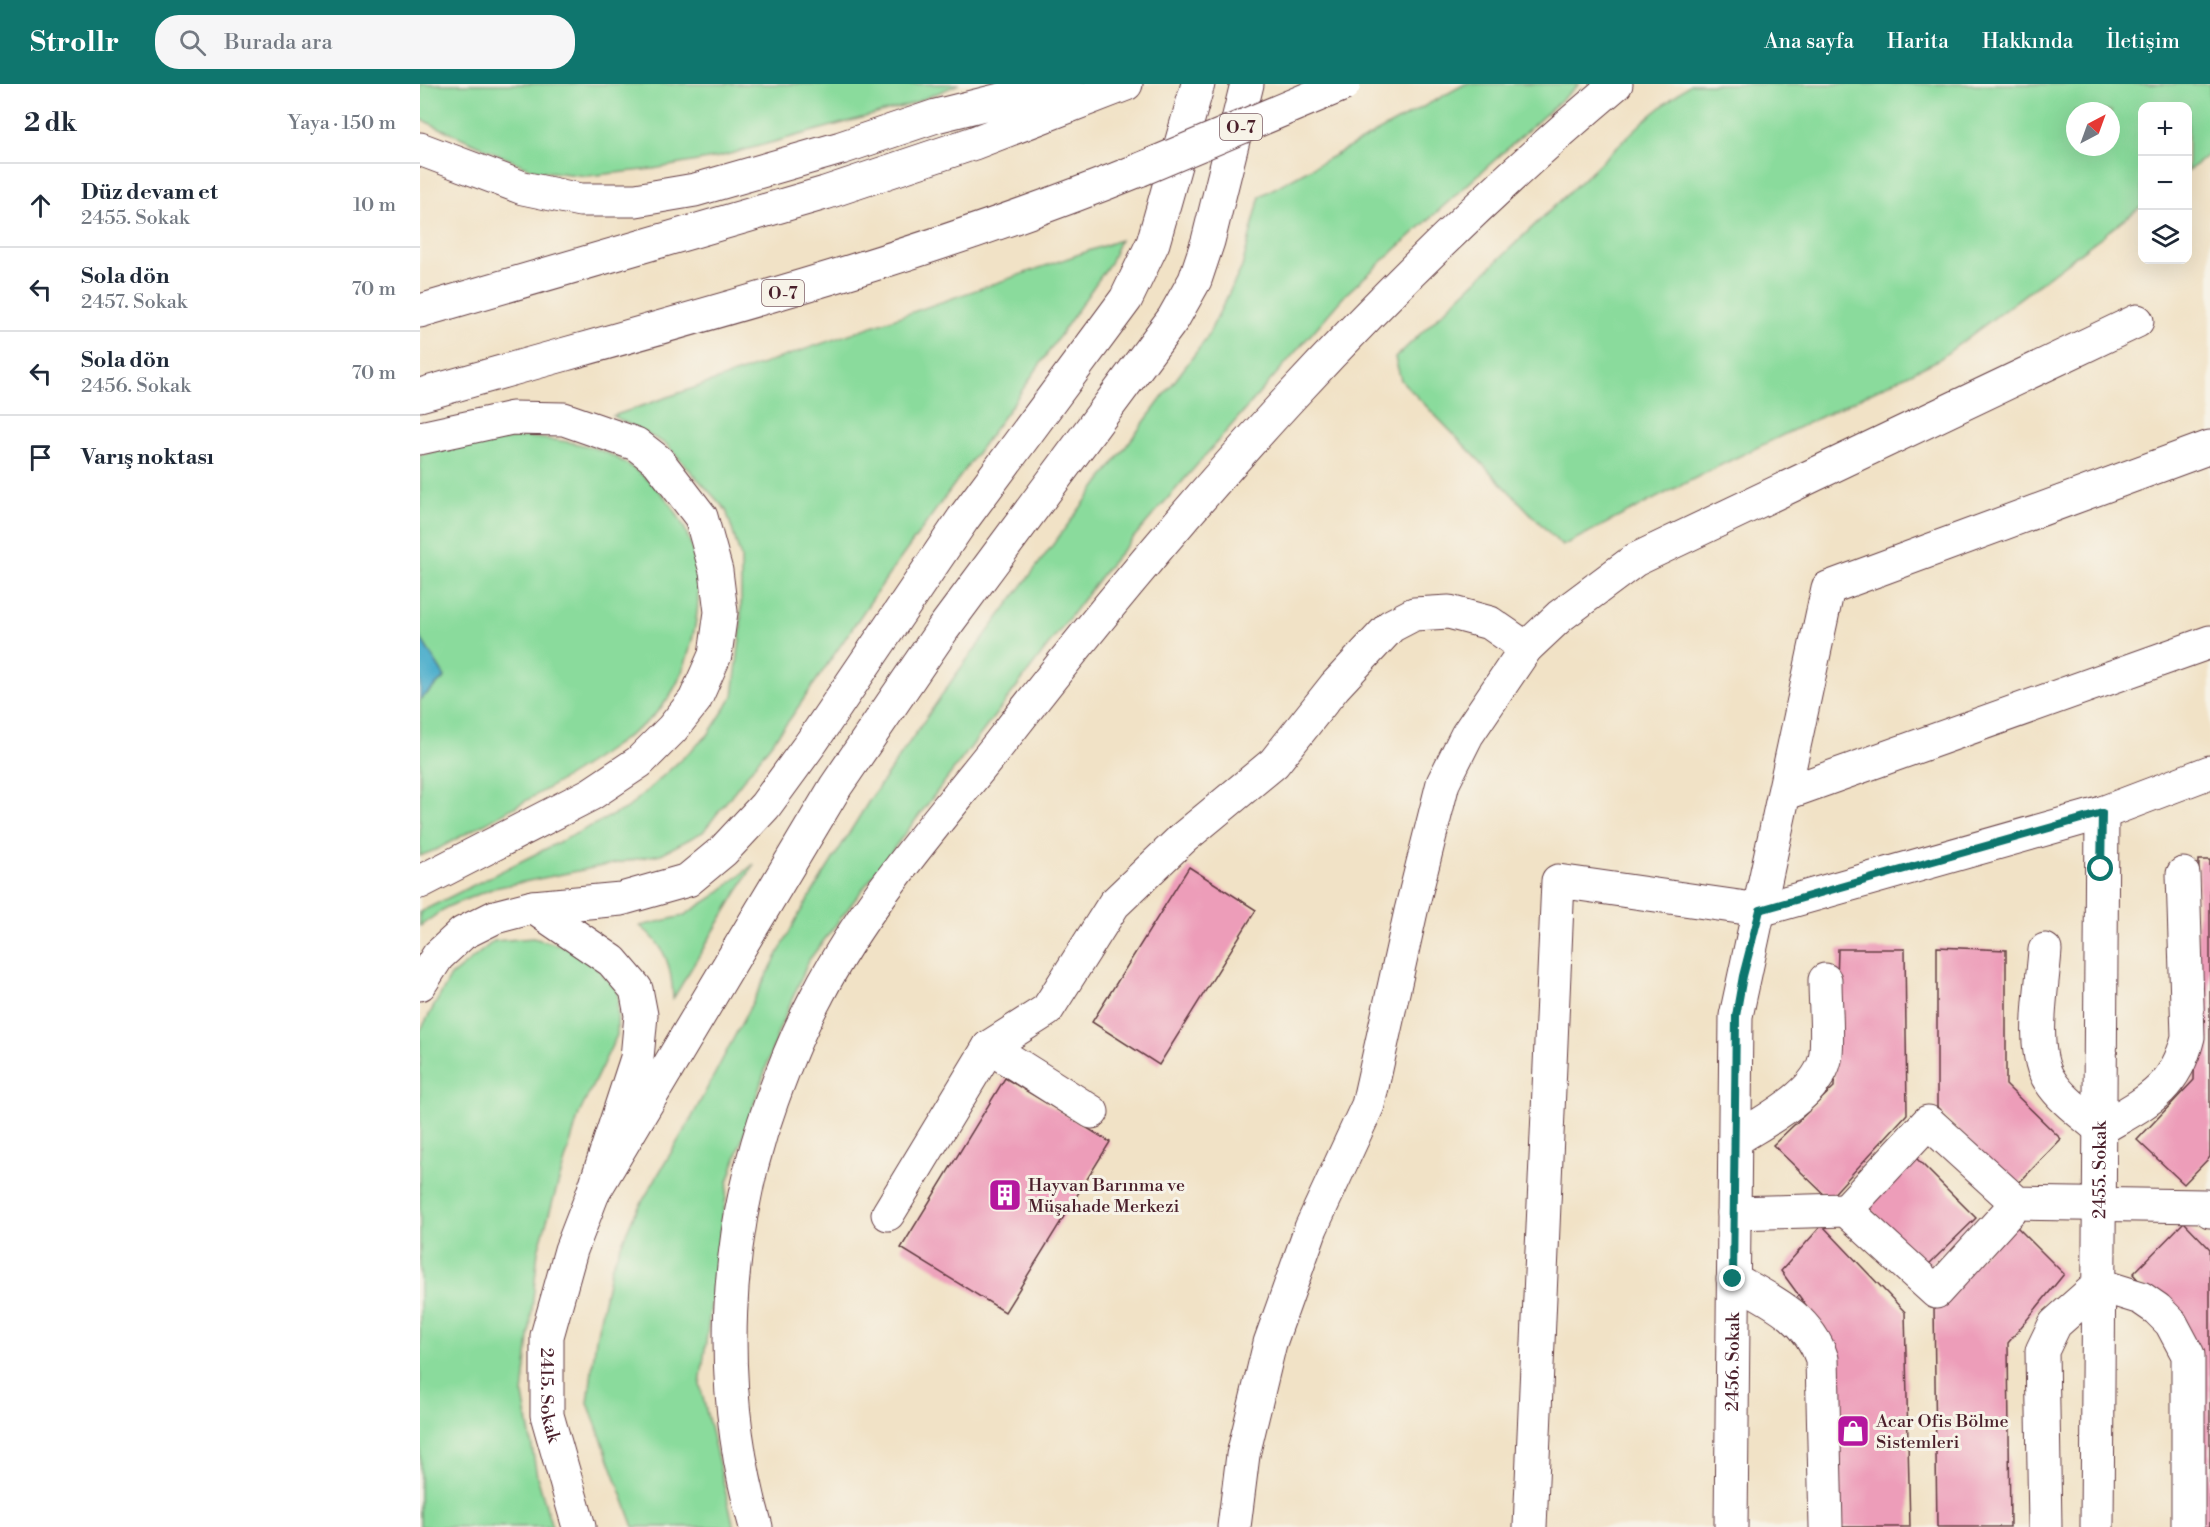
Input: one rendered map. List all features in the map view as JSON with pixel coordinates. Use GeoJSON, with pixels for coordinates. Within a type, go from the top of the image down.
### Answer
{"type":"FeatureCollection","features":[{"type":"Feature","properties":{"kind":"main road"},"geometry":{"type":"LineString","coordinates":[[420,311],[825,193],[974,143],[1126,84]]}},
{"type":"Feature","properties":{"kind":"main road"},"geometry":{"type":"LineString","coordinates":[[420,984],[438,956],[463,933],[495,917],[533,907],[621,899],[688,880],[723,851],[765,806],[812,743],[963,519],[1126,299],[1153,243],[1198,84]]}},
{"type":"Feature","properties":{"kind":"main road"},"geometry":{"type":"LineString","coordinates":[[593,1192],[836,786],[943,629],[1173,319],[1195,280],[1208,241],[1247,84]]}},
{"type":"Feature","properties":{"kind":"main road","name":"O-7"},"geometry":{"type":"LineString","coordinates":[[420,395],[808,286],[994,224],[1138,170],[1344,84]]}},
{"type":"Feature","properties":{"kind":"main road"},"geometry":{"type":"LineString","coordinates":[[756,1527],[738,1446],[731,1367],[734,1260],[748,1180],[772,1101],[818,994],[851,939],[937,824],[1099,616],[1206,490],[1297,389],[1390,292],[1560,132],[1616,84]]}},
{"type":"Feature","properties":{"kind":"main road"},"geometry":{"type":"LineString","coordinates":[[420,149],[523,188],[580,201],[636,200],[695,190],[841,148],[936,116],[1012,98],[1094,98]]}},
{"type":"Feature","properties":{"kind":"main road"},"geometry":{"type":"LineString","coordinates":[[1234,1527],[1243,1455],[1270,1343],[1303,1248],[1368,1105],[1411,911],[1443,783],[1467,735],[1526,648],[1560,616],[1635,560],[2137,321]]}},
{"type":"Feature","properties":{"kind":"main road"},"geometry":{"type":"LineString","coordinates":[[420,438],[512,418],[564,419],[636,444],[658,461],[701,517],[716,571],[721,612],[715,655],[695,700],[672,729],[639,762],[591,794],[420,882]]}},
{"type":"Feature","properties":{"kind":"main road","name":"2456. Sokak"},"geometry":{"type":"LineString","coordinates":[[1731,1527],[1736,1016],[1828,588],[2210,447]]}},
{"type":"Feature","properties":{"kind":"main road"},"geometry":{"type":"LineString","coordinates":[[888,1214],[989,1047],[1047,1010],[1114,904],[1182,839],[1274,763],[1335,686],[1392,626],[1414,614],[1449,612],[1491,623],[1526,648]]}},
{"type":"Feature","properties":{"kind":"main road"},"geometry":{"type":"LineString","coordinates":[[1784,794],[2210,642]]}},
{"type":"Feature","properties":{"kind":"main road"},"geometry":{"type":"LineString","coordinates":[[1530,1527],[1558,881],[1760,910],[2102,813],[2210,772]]}},
{"type":"Feature","properties":{"kind":"main road","name":"2455. Sokak"},"geometry":{"type":"LineString","coordinates":[[2097,1527],[2102,813]]}},
{"type":"Feature","properties":{"kind":"main road"},"geometry":{"type":"LineString","coordinates":[[2045,950],[2039,1044],[2043,1069],[2057,1090],[2100,1129],[2154,1097],[2176,1073],[2184,1056],[2188,1037],[2183,874]]}},
{"type":"Feature","properties":{"kind":"main road"},"geometry":{"type":"LineString","coordinates":[[533,907],[612,961],[636,989],[641,1015],[637,1058],[593,1192]]}},
{"type":"Feature","properties":{"kind":"main road"},"geometry":{"type":"LineString","coordinates":[[1735,1140],[1790,1104],[1806,1091],[1818,1075],[1826,1055],[1825,980]]}},
{"type":"Feature","properties":{"kind":"main road"},"geometry":{"type":"LineString","coordinates":[[989,1047],[1092,1112]]}},
{"type":"Feature","properties":{"kind":"main road"},"geometry":{"type":"LineString","coordinates":[[1846,1210],[1928,1122],[2017,1203],[2208,1206]]}},
{"type":"Feature","properties":{"kind":"main road","name":"2415. Sokak"},"geometry":{"type":"LineString","coordinates":[[579,1527],[547,1415],[545,1376],[547,1336],[571,1250],[593,1192]]}},
{"type":"Feature","properties":{"kind":"main road"},"geometry":{"type":"LineString","coordinates":[[1734,1213],[1846,1210],[1936,1292],[2017,1203]]}},
{"type":"Feature","properties":{"kind":"main road"},"geometry":{"type":"LineString","coordinates":[[1733,1279],[1785,1309],[1800,1321],[1818,1347],[1822,1359],[1826,1527]]}},
{"type":"Feature","properties":{"kind":"main road"},"geometry":{"type":"LineString","coordinates":[[2045,1527],[2042,1351],[2055,1324],[2099,1285],[2141,1298],[2157,1309],[2171,1323],[2188,1355],[2188,1527]]}},
{"type":"Feature","properties":{"kind":"green space"},"geometry":{"type":"Polygon","coordinates":[[[420,84],[959,84],[909,105],[719,157],[653,169],[587,176],[533,170],[420,119],[420,84]]]}},
{"type":"Feature","properties":{"kind":"green space"},"geometry":{"type":"Polygon","coordinates":[[[1465,84],[1579,84],[1346,294],[1107,568],[809,960],[778,1032],[728,1182],[700,1385],[734,1527],[634,1527],[588,1403],[596,1338],[611,1268],[633,1217],[691,1119],[799,914],[869,801],[955,676],[1206,339],[1242,267],[1260,196],[1465,84]]]}},
{"type":"Feature","properties":{"kind":"green space"},"geometry":{"type":"Polygon","coordinates":[[[1690,84],[2210,84],[2210,153],[2192,168],[2192,102],[2138,102],[2138,209],[1938,360],[1721,465],[1562,546],[1401,380],[1395,358],[1645,120],[1690,84]]]}},
{"type":"Feature","properties":{"kind":"green space"},"geometry":{"type":"Polygon","coordinates":[[[1120,240],[1110,263],[1014,402],[890,573],[790,719],[703,832],[661,854],[494,888],[447,907],[420,926],[420,912],[629,807],[708,735],[733,696],[741,630],[741,558],[726,510],[666,444],[613,416],[1120,240]]]}},
{"type":"Feature","properties":{"kind":"green space"},"geometry":{"type":"Polygon","coordinates":[[[525,437],[572,443],[607,453],[639,473],[658,489],[673,508],[685,529],[693,551],[697,575],[698,600],[690,647],[680,677],[669,696],[658,711],[640,727],[550,787],[438,849],[420,856],[420,700],[445,677],[420,637],[420,455],[453,446],[525,437]]]}},
{"type":"Feature","properties":{"kind":"green space"},"geometry":{"type":"Polygon","coordinates":[[[754,864],[673,999],[669,967],[662,949],[640,926],[683,916],[713,897],[754,864]]]}},
{"type":"Feature","properties":{"kind":"green space"},"geometry":{"type":"Polygon","coordinates":[[[533,938],[582,951],[618,991],[617,1035],[579,1114],[538,1251],[523,1395],[537,1476],[552,1527],[420,1527],[420,1031],[451,976],[494,941],[533,938]]]}},
{"type":"Feature","properties":{"kind":"water"},"geometry":{"type":"Polygon","coordinates":[[[420,637],[445,677],[420,700],[420,637]]]}},
{"type":"Feature","properties":{"kind":"building"},"geometry":{"type":"Polygon","coordinates":[[[2199,860],[2210,860],[2210,1157],[2184,1184],[2137,1140],[2194,1080],[2199,860]]]}},
{"type":"Feature","properties":{"kind":"building"},"geometry":{"type":"Polygon","coordinates":[[[1189,867],[1256,910],[1159,1065],[1092,1022],[1189,867]]]}},
{"type":"Feature","properties":{"kind":"building"},"geometry":{"type":"Polygon","coordinates":[[[1937,947],[2006,950],[2006,1085],[2061,1139],[2014,1188],[1937,1107],[1937,947]]]}},
{"type":"Feature","properties":{"kind":"building"},"geometry":{"type":"Polygon","coordinates":[[[1838,949],[1905,949],[1907,1114],[1829,1199],[1773,1145],[1834,1087],[1838,949]]]}},
{"type":"Feature","properties":{"kind":"building","name":"Hayvan Barınma ve Müşahade Merkezi"},"geometry":{"type":"Polygon","coordinates":[[[1005,1078],[1110,1142],[1005,1312],[901,1248],[1005,1078]]]}},
{"type":"Feature","properties":{"kind":"building"},"geometry":{"type":"Polygon","coordinates":[[[1915,1157],[1976,1218],[1927,1266],[1867,1206],[1915,1157]]]}},
{"type":"Feature","properties":{"kind":"building"},"geometry":{"type":"Polygon","coordinates":[[[2184,1222],[2210,1249],[2210,1527],[2200,1527],[2200,1350],[2133,1274],[2184,1222]]]}},
{"type":"Feature","properties":{"kind":"building"},"geometry":{"type":"Polygon","coordinates":[[[2013,1223],[2064,1274],[2008,1343],[2010,1527],[1937,1527],[1934,1306],[2013,1223]]]}},
{"type":"Feature","properties":{"kind":"building"},"geometry":{"type":"Polygon","coordinates":[[[1822,1225],[1905,1312],[1910,1527],[1837,1527],[1835,1345],[1781,1271],[1822,1225]]]}},
{"type":"Feature","properties":{"kind":"place","name":"Hayvan Barınma ve Müşahade Merkezi"},"geometry":{"type":"Point","coordinates":[1005,1195]}},
{"type":"Feature","properties":{"kind":"place","name":"Acar Ofis Bölme Sistemleri"},"geometry":{"type":"Point","coordinates":[1853,1431]}},
{"type":"Feature","properties":{"kind":"route"},"geometry":{"type":"LineString","coordinates":[[1733,1279],[1736,1016],[1743,976],[1760,910],[2102,813],[2101,869]]}}]}
